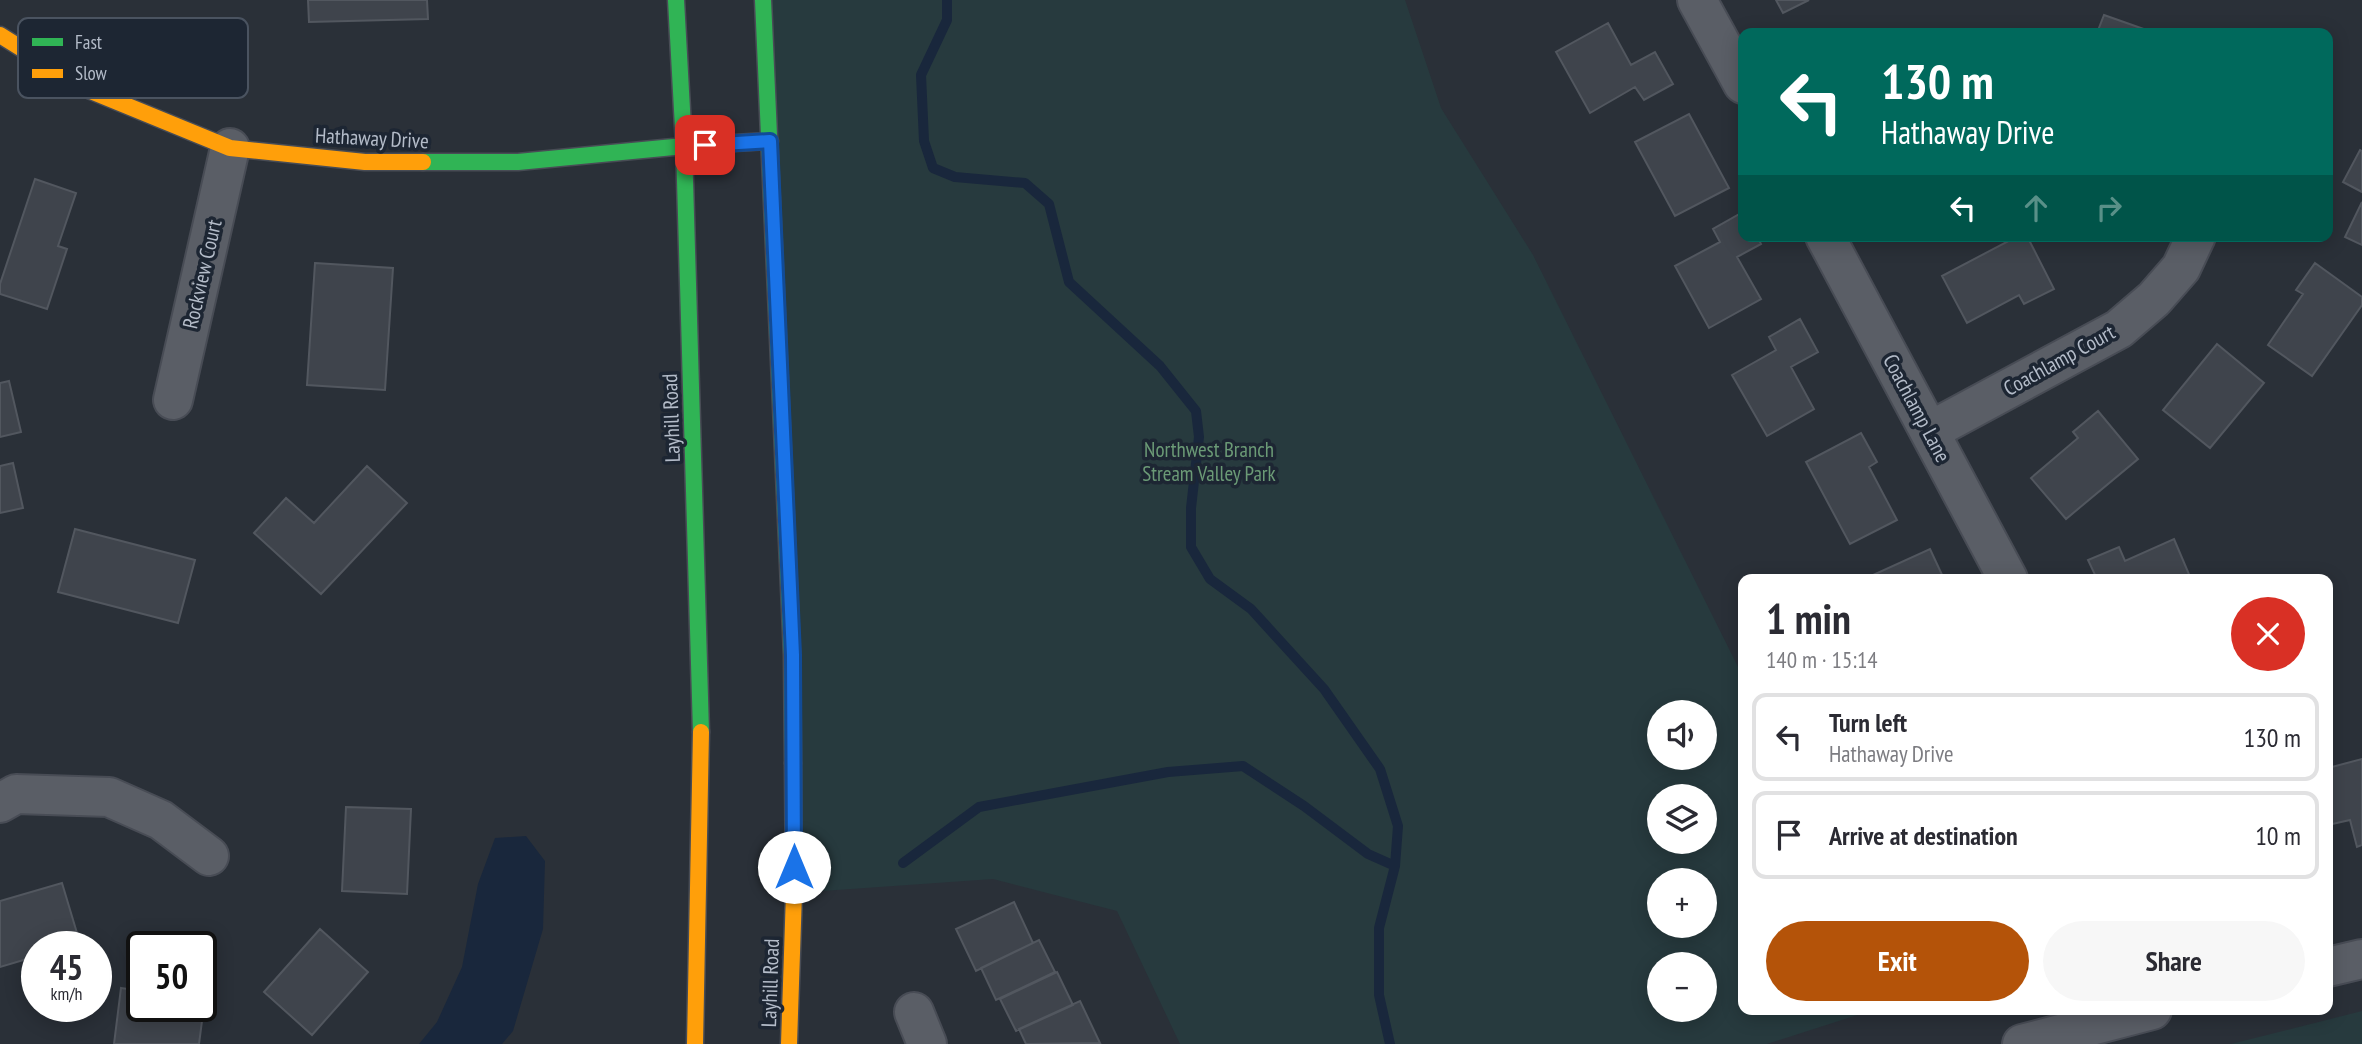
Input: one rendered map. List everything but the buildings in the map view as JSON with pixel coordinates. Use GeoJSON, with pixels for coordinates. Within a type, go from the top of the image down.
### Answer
{"type":"FeatureCollection","features":[{"type":"Feature","properties":{"kind":"main road","name":"Layhill Road"},"geometry":{"type":"LineString","coordinates":[[676,0],[684,146],[701,745],[695,1044]]}},
{"type":"Feature","properties":{"kind":"main road","name":"Layhill Road"},"geometry":{"type":"LineString","coordinates":[[763,0],[793,655],[794,893],[789,1044]]}},
{"type":"Feature","properties":{"kind":"main road","name":"Hathaway Drive"},"geometry":{"type":"LineString","coordinates":[[0,34],[18,46]]}},
{"type":"Feature","properties":{"kind":"main road","name":"Hathaway Drive"},"geometry":{"type":"LineString","coordinates":[[108,98],[230,148],[365,162],[518,162],[684,146],[770,141]]}},
{"type":"Feature","properties":{"kind":"street"},"geometry":{"type":"LineString","coordinates":[[1698,0],[1738,75]]}},
{"type":"Feature","properties":{"kind":"street","name":"Rockview Court"},"geometry":{"type":"LineString","coordinates":[[173,400],[230,148]]}},
{"type":"Feature","properties":{"kind":"street","name":"Coachlamp Lane"},"geometry":{"type":"LineString","coordinates":[[1828,242],[2005,574]]}},
{"type":"Feature","properties":{"kind":"street","name":"Coachlamp Court"},"geometry":{"type":"LineString","coordinates":[[1930,431],[2119,329],[2154,299],[2181,268],[2193,242]]}},
{"type":"Feature","properties":{"kind":"street"},"geometry":{"type":"LineString","coordinates":[[0,803],[16,794],[109,797],[161,820],[209,856]]}},
{"type":"Feature","properties":{"kind":"street"},"geometry":{"type":"LineString","coordinates":[[2333,966],[2362,959]]}},
{"type":"Feature","properties":{"kind":"street"},"geometry":{"type":"LineString","coordinates":[[2022,1044],[2130,1015]]}},
{"type":"Feature","properties":{"kind":"green space","name":"Northwest Branch Stream Valley Park"},"geometry":{"type":"Polygon","coordinates":[[[763,0],[1405,0],[1441,108],[1533,255],[1738,667],[1738,1015],[1857,1015],[1767,1044],[1180,1044],[1117,911],[993,879],[794,893],[763,0]]]}},
{"type":"Feature","properties":{"kind":"green space"},"geometry":{"type":"Polygon","coordinates":[[[2362,1011],[2362,1044],[2231,1044],[2362,1011]]]}},
{"type":"Feature","properties":{"kind":"water"},"geometry":{"type":"Polygon","coordinates":[[[526,836],[545,861],[543,929],[513,1031],[502,1044],[419,1044],[437,1022],[462,967],[478,884],[495,838],[526,836]]]}},
{"type":"Feature","properties":{"kind":"waterway"},"geometry":{"type":"LineString","coordinates":[[947,0],[947,20],[921,75],[924,141],[933,168],[955,177],[1025,183],[1049,204],[1069,282],[1160,366],[1196,411],[1199,437],[1191,508],[1191,547],[1210,579],[1251,609],[1324,689],[1380,769],[1398,826],[1395,866],[1379,928],[1379,995],[1390,1044]]}},
{"type":"Feature","properties":{"kind":"waterway"},"geometry":{"type":"LineString","coordinates":[[903,863],[979,807],[1168,772],[1243,766],[1304,806],[1368,854],[1395,866]]}},
{"type":"Feature","properties":{"kind":"traffic: fast"},"geometry":{"type":"LineString","coordinates":[[676,0],[684,146],[701,732]]}},
{"type":"Feature","properties":{"kind":"traffic: fast"},"geometry":{"type":"LineString","coordinates":[[763,0],[792,655],[793,763]]}},
{"type":"Feature","properties":{"kind":"traffic: fast"},"geometry":{"type":"LineString","coordinates":[[423,162],[518,162],[684,146],[770,141]]}},
{"type":"Feature","properties":{"kind":"traffic: slow"},"geometry":{"type":"LineString","coordinates":[[0,35],[18,46]]}},
{"type":"Feature","properties":{"kind":"traffic: slow"},"geometry":{"type":"LineString","coordinates":[[108,98],[230,148],[365,162],[423,162]]}},
{"type":"Feature","properties":{"kind":"traffic: slow"},"geometry":{"type":"LineString","coordinates":[[695,1044],[701,732]]}},
{"type":"Feature","properties":{"kind":"traffic: slow"},"geometry":{"type":"LineString","coordinates":[[789,1044],[794,893],[793,763]]}},
{"type":"Feature","properties":{"kind":"route"},"geometry":{"type":"LineString","coordinates":[[705,145],[770,141],[793,655],[794,867]]}}]}
